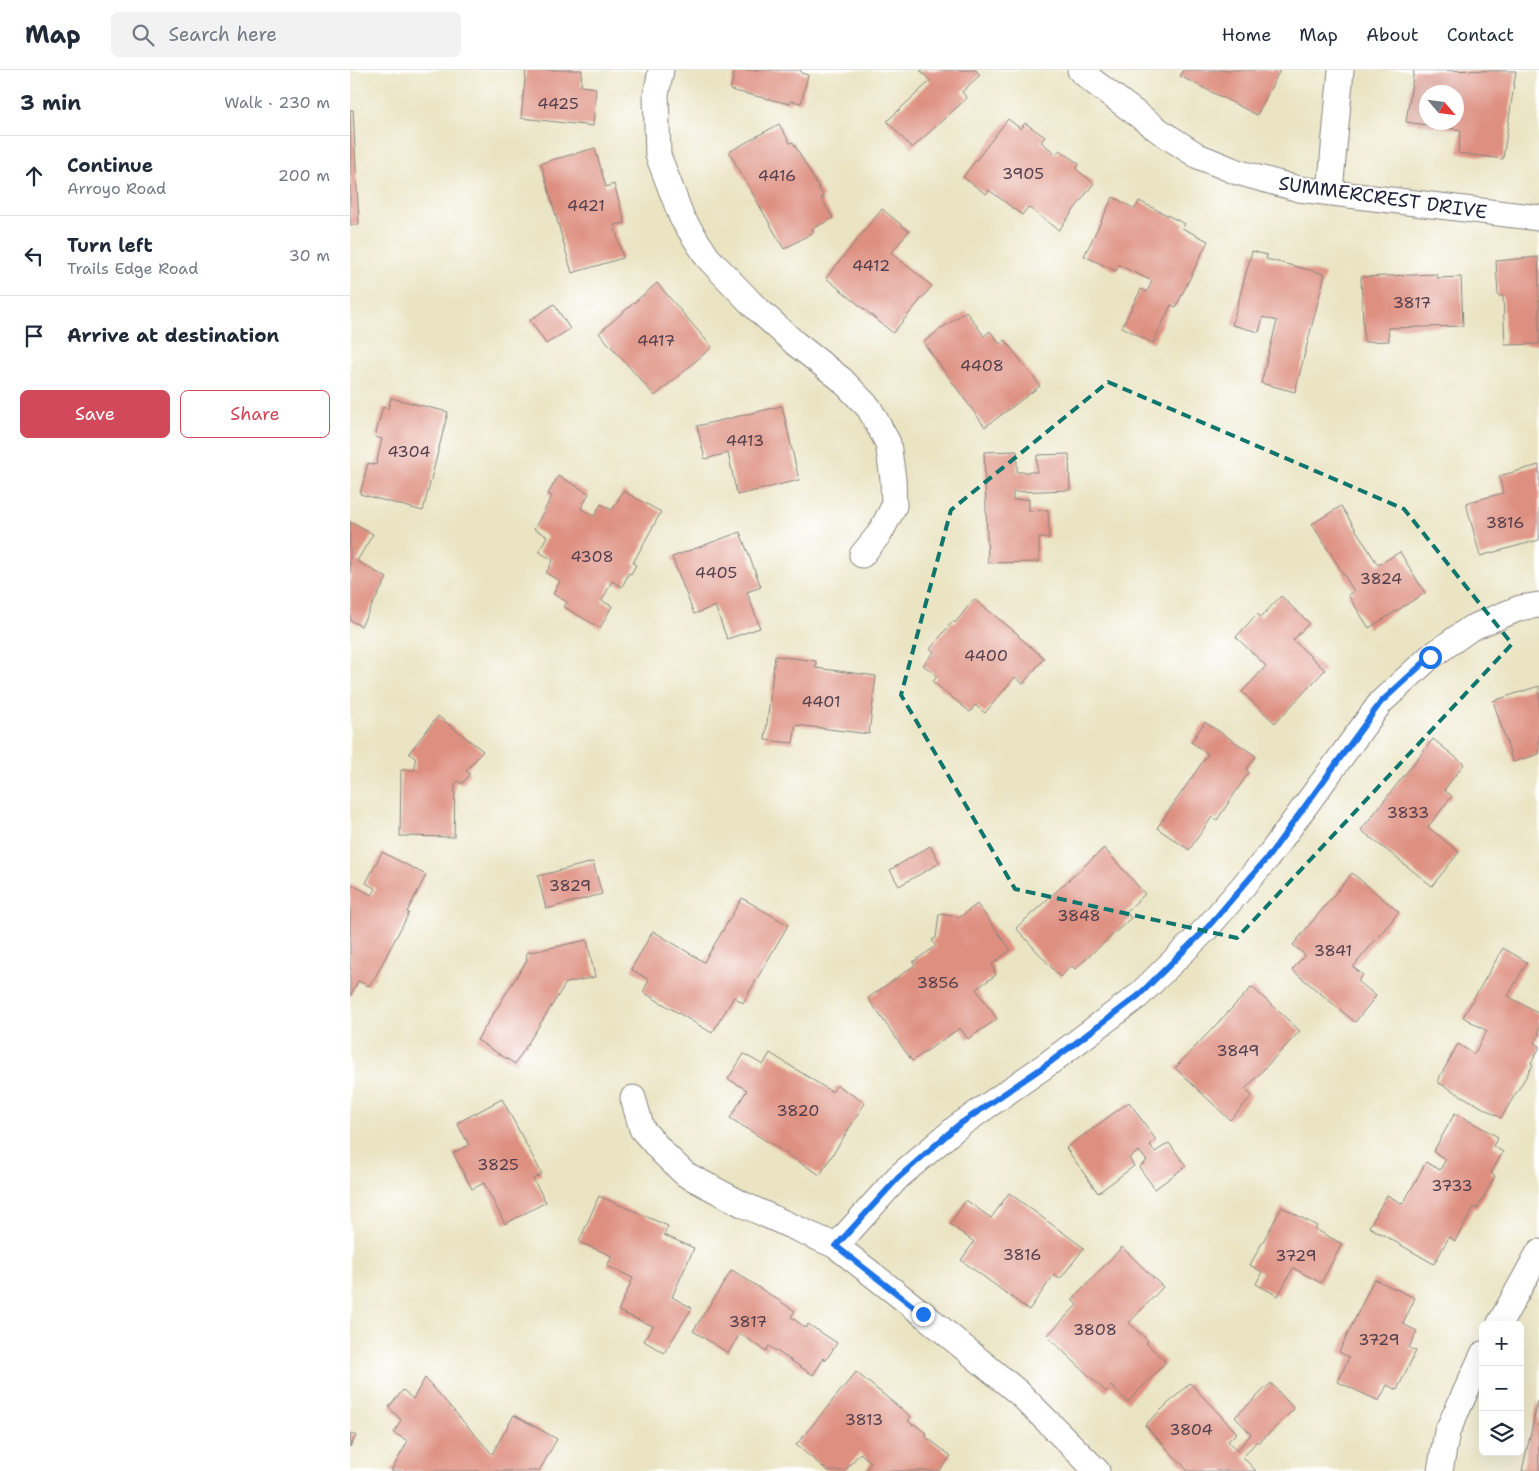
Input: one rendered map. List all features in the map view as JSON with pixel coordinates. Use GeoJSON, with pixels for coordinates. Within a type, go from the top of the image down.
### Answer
{"type":"FeatureCollection","features":[{"type":"Feature","properties":{"kind":"street"},"geometry":{"type":"LineString","coordinates":[[661,70],[656,94],[658,155],[682,218],[708,258],[753,305],[796,344],[841,379],[868,408],[888,443],[894,506],[880,533],[862,555]]}},
{"type":"Feature","properties":{"kind":"street","name":"SUMMERCREST DRIVE"},"geometry":{"type":"LineString","coordinates":[[1080,70],[1161,132],[1198,156],[1237,172],[1299,189],[1539,218]]}},
{"type":"Feature","properties":{"kind":"street"},"geometry":{"type":"LineString","coordinates":[[1330,192],[1341,70]]}},
{"type":"Feature","properties":{"kind":"street"},"geometry":{"type":"LineString","coordinates":[[836,1246],[898,1178],[957,1126],[1049,1063],[1138,996],[1207,928],[1268,857],[1381,702],[1430,657],[1471,628],[1520,608],[1539,605]]}},
{"type":"Feature","properties":{"kind":"street"},"geometry":{"type":"LineString","coordinates":[[633,1098],[642,1128],[663,1153],[685,1174],[744,1205],[836,1246],[1019,1393],[1097,1471]]}},
{"type":"Feature","properties":{"kind":"street"},"geometry":{"type":"LineString","coordinates":[[1501,1321],[1539,1252]]}},
{"type":"Feature","properties":{"kind":"street"},"geometry":{"type":"LineString","coordinates":[[1440,1471],[1447,1432],[1479,1360]]}},
{"type":"Feature","properties":{"kind":"highlighted area"},"geometry":{"type":"Polygon","coordinates":[[[1108,382],[1404,509],[1512,644],[1237,938],[1015,889],[901,695],[951,510],[1108,382]]]}},
{"type":"Feature","properties":{"kind":"building"},"geometry":{"type":"Polygon","coordinates":[[[526,70],[582,70],[581,86],[596,88],[593,126],[521,118],[526,70]]]}},
{"type":"Feature","properties":{"kind":"building"},"geometry":{"type":"Polygon","coordinates":[[[735,70],[801,70],[801,73],[808,75],[801,103],[791,101],[790,104],[730,90],[735,70]]]}},
{"type":"Feature","properties":{"kind":"building"},"geometry":{"type":"Polygon","coordinates":[[[920,70],[976,70],[980,75],[962,92],[967,98],[912,148],[887,121],[930,81],[920,70]]]}},
{"type":"Feature","properties":{"kind":"building"},"geometry":{"type":"Polygon","coordinates":[[[1183,70],[1280,70],[1257,115],[1180,76],[1183,70]]]}},
{"type":"Feature","properties":{"kind":"building"},"geometry":{"type":"Polygon","coordinates":[[[1414,70],[1516,71],[1503,159],[1458,153],[1461,130],[1464,130],[1464,85],[1419,85],[1419,124],[1406,122],[1414,70]]]}},
{"type":"Feature","properties":{"kind":"building"},"geometry":{"type":"Polygon","coordinates":[[[350,110],[353,110],[359,225],[350,225],[350,110]]]}},
{"type":"Feature","properties":{"kind":"building"},"geometry":{"type":"Polygon","coordinates":[[[1008,119],[1021,129],[1025,123],[1045,137],[1041,142],[1056,154],[1060,150],[1079,164],[1076,169],[1094,183],[1059,230],[1028,207],[1022,215],[989,190],[986,194],[963,177],[1008,119]]]}},
{"type":"Feature","properties":{"kind":"building"},"geometry":{"type":"Polygon","coordinates":[[[779,124],[790,143],[793,142],[824,197],[821,198],[833,218],[812,229],[814,232],[784,249],[729,152],[779,124]]]}},
{"type":"Feature","properties":{"kind":"building"},"geometry":{"type":"Polygon","coordinates":[[[595,148],[606,187],[614,184],[625,223],[614,225],[623,258],[572,273],[541,163],[595,148]]]}},
{"type":"Feature","properties":{"kind":"building"},"geometry":{"type":"Polygon","coordinates":[[[1113,197],[1135,209],[1139,201],[1185,224],[1182,228],[1208,241],[1176,307],[1171,305],[1153,343],[1122,327],[1141,289],[1147,292],[1152,281],[1119,265],[1116,271],[1084,256],[1113,197]]]}},
{"type":"Feature","properties":{"kind":"building"},"geometry":{"type":"Polygon","coordinates":[[[882,209],[909,231],[891,253],[932,286],[893,333],[826,278],[882,209]]]}},
{"type":"Feature","properties":{"kind":"building"},"geometry":{"type":"Polygon","coordinates":[[[1252,251],[1267,255],[1266,259],[1325,274],[1295,392],[1261,383],[1277,321],[1263,317],[1259,332],[1232,325],[1252,251]]]}},
{"type":"Feature","properties":{"kind":"building"},"geometry":{"type":"Polygon","coordinates":[[[1538,257],[1539,344],[1505,345],[1503,296],[1498,296],[1496,261],[1538,257]]]}},
{"type":"Feature","properties":{"kind":"building"},"geometry":{"type":"Polygon","coordinates":[[[1437,274],[1437,278],[1461,277],[1463,326],[1388,328],[1389,341],[1364,342],[1361,277],[1437,274]]]}},
{"type":"Feature","properties":{"kind":"building"},"geometry":{"type":"Polygon","coordinates":[[[657,283],[712,347],[655,396],[599,333],[657,283]]]}},
{"type":"Feature","properties":{"kind":"building"},"geometry":{"type":"Polygon","coordinates":[[[554,304],[570,329],[546,344],[530,320],[554,304]]]}},
{"type":"Feature","properties":{"kind":"building"},"geometry":{"type":"Polygon","coordinates":[[[966,311],[984,336],[990,331],[1000,344],[1005,340],[1040,386],[985,427],[923,342],[966,311]]]}},
{"type":"Feature","properties":{"kind":"building"},"geometry":{"type":"Polygon","coordinates":[[[391,398],[448,412],[423,511],[360,494],[368,463],[376,465],[382,439],[375,437],[383,407],[388,409],[391,398]]]}},
{"type":"Feature","properties":{"kind":"building"},"geometry":{"type":"Polygon","coordinates":[[[782,406],[799,480],[737,495],[728,453],[705,459],[697,426],[782,406]]]}},
{"type":"Feature","properties":{"kind":"building"},"geometry":{"type":"Polygon","coordinates":[[[1017,451],[1017,472],[1037,472],[1037,455],[1069,454],[1070,490],[1013,492],[1013,500],[1029,499],[1029,511],[1048,510],[1049,538],[1039,538],[1039,562],[988,563],[984,452],[1017,451]]]}},
{"type":"Feature","properties":{"kind":"building"},"geometry":{"type":"Polygon","coordinates":[[[1539,465],[1539,540],[1480,556],[1466,503],[1503,493],[1499,476],[1539,465]]]}},
{"type":"Feature","properties":{"kind":"building"},"geometry":{"type":"Polygon","coordinates":[[[558,476],[589,493],[581,509],[594,516],[601,504],[612,510],[623,491],[661,512],[633,563],[636,565],[631,574],[629,573],[622,587],[612,581],[602,601],[612,606],[600,628],[564,607],[567,602],[553,594],[560,581],[546,573],[553,560],[539,552],[547,536],[534,529],[552,496],[548,494],[558,476]]]}},
{"type":"Feature","properties":{"kind":"building"},"geometry":{"type":"Polygon","coordinates":[[[1341,506],[1378,565],[1400,552],[1425,593],[1369,628],[1348,595],[1354,591],[1312,524],[1341,506]]]}},
{"type":"Feature","properties":{"kind":"building"},"geometry":{"type":"Polygon","coordinates":[[[350,522],[373,534],[357,561],[387,578],[361,626],[350,620],[350,522]]]}},
{"type":"Feature","properties":{"kind":"building"},"geometry":{"type":"Polygon","coordinates":[[[740,532],[761,587],[747,592],[760,628],[727,639],[715,606],[694,614],[672,557],[740,532]]]}},
{"type":"Feature","properties":{"kind":"building"},"geometry":{"type":"Polygon","coordinates":[[[1281,596],[1309,623],[1293,640],[1325,670],[1275,723],[1242,692],[1266,666],[1236,637],[1257,614],[1261,617],[1281,596]]]}},
{"type":"Feature","properties":{"kind":"building"},"geometry":{"type":"Polygon","coordinates":[[[974,599],[1044,658],[1023,684],[1015,677],[985,713],[975,705],[970,712],[933,682],[937,676],[923,665],[934,652],[930,649],[953,621],[955,623],[974,599]]]}},
{"type":"Feature","properties":{"kind":"building"},"geometry":{"type":"Polygon","coordinates":[[[775,656],[816,661],[816,668],[876,676],[869,734],[796,725],[793,743],[765,740],[775,656]]]}},
{"type":"Feature","properties":{"kind":"building"},"geometry":{"type":"Polygon","coordinates":[[[1539,686],[1539,754],[1513,762],[1493,701],[1539,686]]]}},
{"type":"Feature","properties":{"kind":"building"},"geometry":{"type":"Polygon","coordinates":[[[438,716],[483,751],[466,771],[470,774],[462,784],[458,781],[455,784],[454,837],[400,836],[401,770],[415,770],[416,759],[409,753],[438,716]]]}},
{"type":"Feature","properties":{"kind":"building"},"geometry":{"type":"Polygon","coordinates":[[[1205,722],[1256,756],[1246,770],[1249,772],[1217,820],[1212,817],[1189,850],[1157,828],[1208,754],[1191,742],[1205,722]]]}},
{"type":"Feature","properties":{"kind":"building"},"geometry":{"type":"Polygon","coordinates":[[[1433,739],[1464,764],[1444,790],[1452,796],[1428,827],[1459,852],[1432,886],[1361,830],[1433,739]]]}},
{"type":"Feature","properties":{"kind":"building"},"geometry":{"type":"Polygon","coordinates":[[[930,846],[940,863],[899,886],[890,870],[930,846]]]}},
{"type":"Feature","properties":{"kind":"building"},"geometry":{"type":"Polygon","coordinates":[[[1104,848],[1145,894],[1126,912],[1131,918],[1075,969],[1072,966],[1060,977],[1016,928],[1104,848]]]}},
{"type":"Feature","properties":{"kind":"building"},"geometry":{"type":"Polygon","coordinates":[[[382,852],[426,875],[407,912],[409,913],[374,979],[369,986],[358,981],[350,997],[350,884],[372,895],[376,889],[366,883],[382,852]]]}},
{"type":"Feature","properties":{"kind":"building"},"geometry":{"type":"Polygon","coordinates":[[[593,862],[602,894],[546,909],[538,876],[593,862]]]}},
{"type":"Feature","properties":{"kind":"building"},"geometry":{"type":"Polygon","coordinates":[[[1352,873],[1399,912],[1353,967],[1363,975],[1358,981],[1376,996],[1355,1022],[1292,970],[1305,955],[1293,945],[1352,873]]]}},
{"type":"Feature","properties":{"kind":"building"},"geometry":{"type":"Polygon","coordinates":[[[742,898],[788,925],[743,1003],[734,997],[712,1033],[643,992],[649,980],[631,969],[653,931],[704,962],[742,898]]]}},
{"type":"Feature","properties":{"kind":"building"},"geometry":{"type":"Polygon","coordinates":[[[977,904],[1011,950],[992,964],[996,975],[976,989],[997,1019],[968,1039],[960,1028],[912,1061],[868,998],[915,965],[913,962],[936,946],[932,940],[936,938],[939,914],[960,917],[977,904]]]}},
{"type":"Feature","properties":{"kind":"building"},"geometry":{"type":"Polygon","coordinates":[[[587,940],[595,977],[566,983],[515,1064],[477,1040],[527,960],[526,953],[587,940]]]}},
{"type":"Feature","properties":{"kind":"building"},"geometry":{"type":"Polygon","coordinates":[[[1503,948],[1527,962],[1508,996],[1539,1014],[1539,1035],[1534,1043],[1539,1046],[1539,1049],[1531,1063],[1533,1065],[1501,1118],[1437,1082],[1458,1044],[1474,1054],[1487,1031],[1463,1017],[1503,948]]]}},
{"type":"Feature","properties":{"kind":"building"},"geometry":{"type":"Polygon","coordinates":[[[1252,987],[1300,1031],[1245,1089],[1252,1096],[1230,1120],[1175,1068],[1252,987]]]}},
{"type":"Feature","properties":{"kind":"building"},"geometry":{"type":"Polygon","coordinates":[[[770,1053],[832,1092],[837,1085],[865,1103],[820,1175],[730,1118],[747,1090],[728,1079],[744,1054],[763,1065],[770,1053]]]}},
{"type":"Feature","properties":{"kind":"building"},"geometry":{"type":"Polygon","coordinates":[[[502,1099],[542,1174],[533,1179],[546,1202],[505,1224],[484,1183],[472,1189],[453,1153],[469,1145],[457,1123],[502,1099]]]}},
{"type":"Feature","properties":{"kind":"building"},"geometry":{"type":"Polygon","coordinates":[[[1129,1102],[1156,1140],[1150,1145],[1155,1152],[1169,1143],[1186,1166],[1155,1189],[1139,1167],[1147,1161],[1139,1151],[1129,1158],[1134,1166],[1098,1193],[1066,1148],[1129,1102]]]}},
{"type":"Feature","properties":{"kind":"building"},"geometry":{"type":"Polygon","coordinates":[[[1455,1113],[1498,1137],[1493,1146],[1503,1152],[1491,1173],[1495,1176],[1477,1209],[1474,1207],[1455,1241],[1449,1237],[1434,1264],[1369,1227],[1387,1195],[1403,1204],[1426,1162],[1440,1170],[1446,1159],[1433,1152],[1455,1113]]]}},
{"type":"Feature","properties":{"kind":"building"},"geometry":{"type":"Polygon","coordinates":[[[1009,1193],[1084,1248],[1060,1279],[1054,1275],[1029,1310],[961,1260],[974,1242],[950,1224],[966,1200],[991,1218],[1009,1193]]]}},
{"type":"Feature","properties":{"kind":"building"},"geometry":{"type":"Polygon","coordinates":[[[599,1196],[668,1226],[664,1235],[694,1248],[672,1297],[692,1308],[664,1353],[644,1341],[653,1326],[618,1311],[633,1278],[607,1266],[612,1256],[579,1242],[599,1196]]]}},
{"type":"Feature","properties":{"kind":"building"},"geometry":{"type":"Polygon","coordinates":[[[1282,1207],[1317,1226],[1315,1229],[1342,1244],[1321,1283],[1293,1268],[1278,1296],[1256,1284],[1262,1272],[1250,1265],[1282,1207]]]}},
{"type":"Feature","properties":{"kind":"building"},"geometry":{"type":"Polygon","coordinates":[[[1122,1247],[1163,1287],[1129,1323],[1166,1362],[1128,1402],[1111,1386],[1106,1392],[1047,1336],[1077,1305],[1072,1300],[1122,1247]]]}},
{"type":"Feature","properties":{"kind":"building"},"geometry":{"type":"Polygon","coordinates":[[[732,1270],[795,1311],[791,1317],[806,1328],[808,1324],[837,1343],[813,1375],[769,1346],[766,1351],[740,1334],[728,1353],[693,1331],[732,1270]]]}},
{"type":"Feature","properties":{"kind":"building"},"geometry":{"type":"Polygon","coordinates":[[[1374,1279],[1415,1298],[1403,1324],[1417,1331],[1409,1348],[1416,1351],[1397,1390],[1387,1385],[1379,1401],[1338,1382],[1349,1357],[1339,1352],[1374,1279]]]}},
{"type":"Feature","properties":{"kind":"building"},"geometry":{"type":"Polygon","coordinates":[[[856,1372],[911,1417],[908,1421],[927,1434],[925,1436],[951,1456],[939,1471],[865,1471],[871,1462],[860,1453],[845,1471],[828,1471],[796,1445],[856,1372]]]}},
{"type":"Feature","properties":{"kind":"building"},"geometry":{"type":"Polygon","coordinates":[[[425,1378],[492,1454],[514,1415],[557,1439],[539,1471],[391,1471],[408,1441],[394,1433],[401,1420],[389,1407],[403,1390],[413,1399],[425,1378]]]}},
{"type":"Feature","properties":{"kind":"building"},"geometry":{"type":"Polygon","coordinates":[[[1190,1383],[1237,1433],[1228,1441],[1237,1451],[1251,1434],[1235,1417],[1271,1383],[1294,1409],[1259,1443],[1257,1441],[1243,1457],[1256,1471],[1188,1471],[1145,1425],[1190,1383]]]}},
{"type":"Feature","properties":{"kind":"building"},"geometry":{"type":"Polygon","coordinates":[[[1538,1401],[1539,1471],[1522,1471],[1538,1401]]]}},
{"type":"Feature","properties":{"kind":"building"},"geometry":{"type":"Polygon","coordinates":[[[350,1433],[356,1436],[350,1447],[350,1433]]]}},
{"type":"Feature","properties":{"kind":"route"},"geometry":{"type":"LineString","coordinates":[[923,1314],[836,1246],[898,1178],[957,1126],[1049,1063],[1138,996],[1207,928],[1268,857],[1381,702],[1430,657]]}}]}
